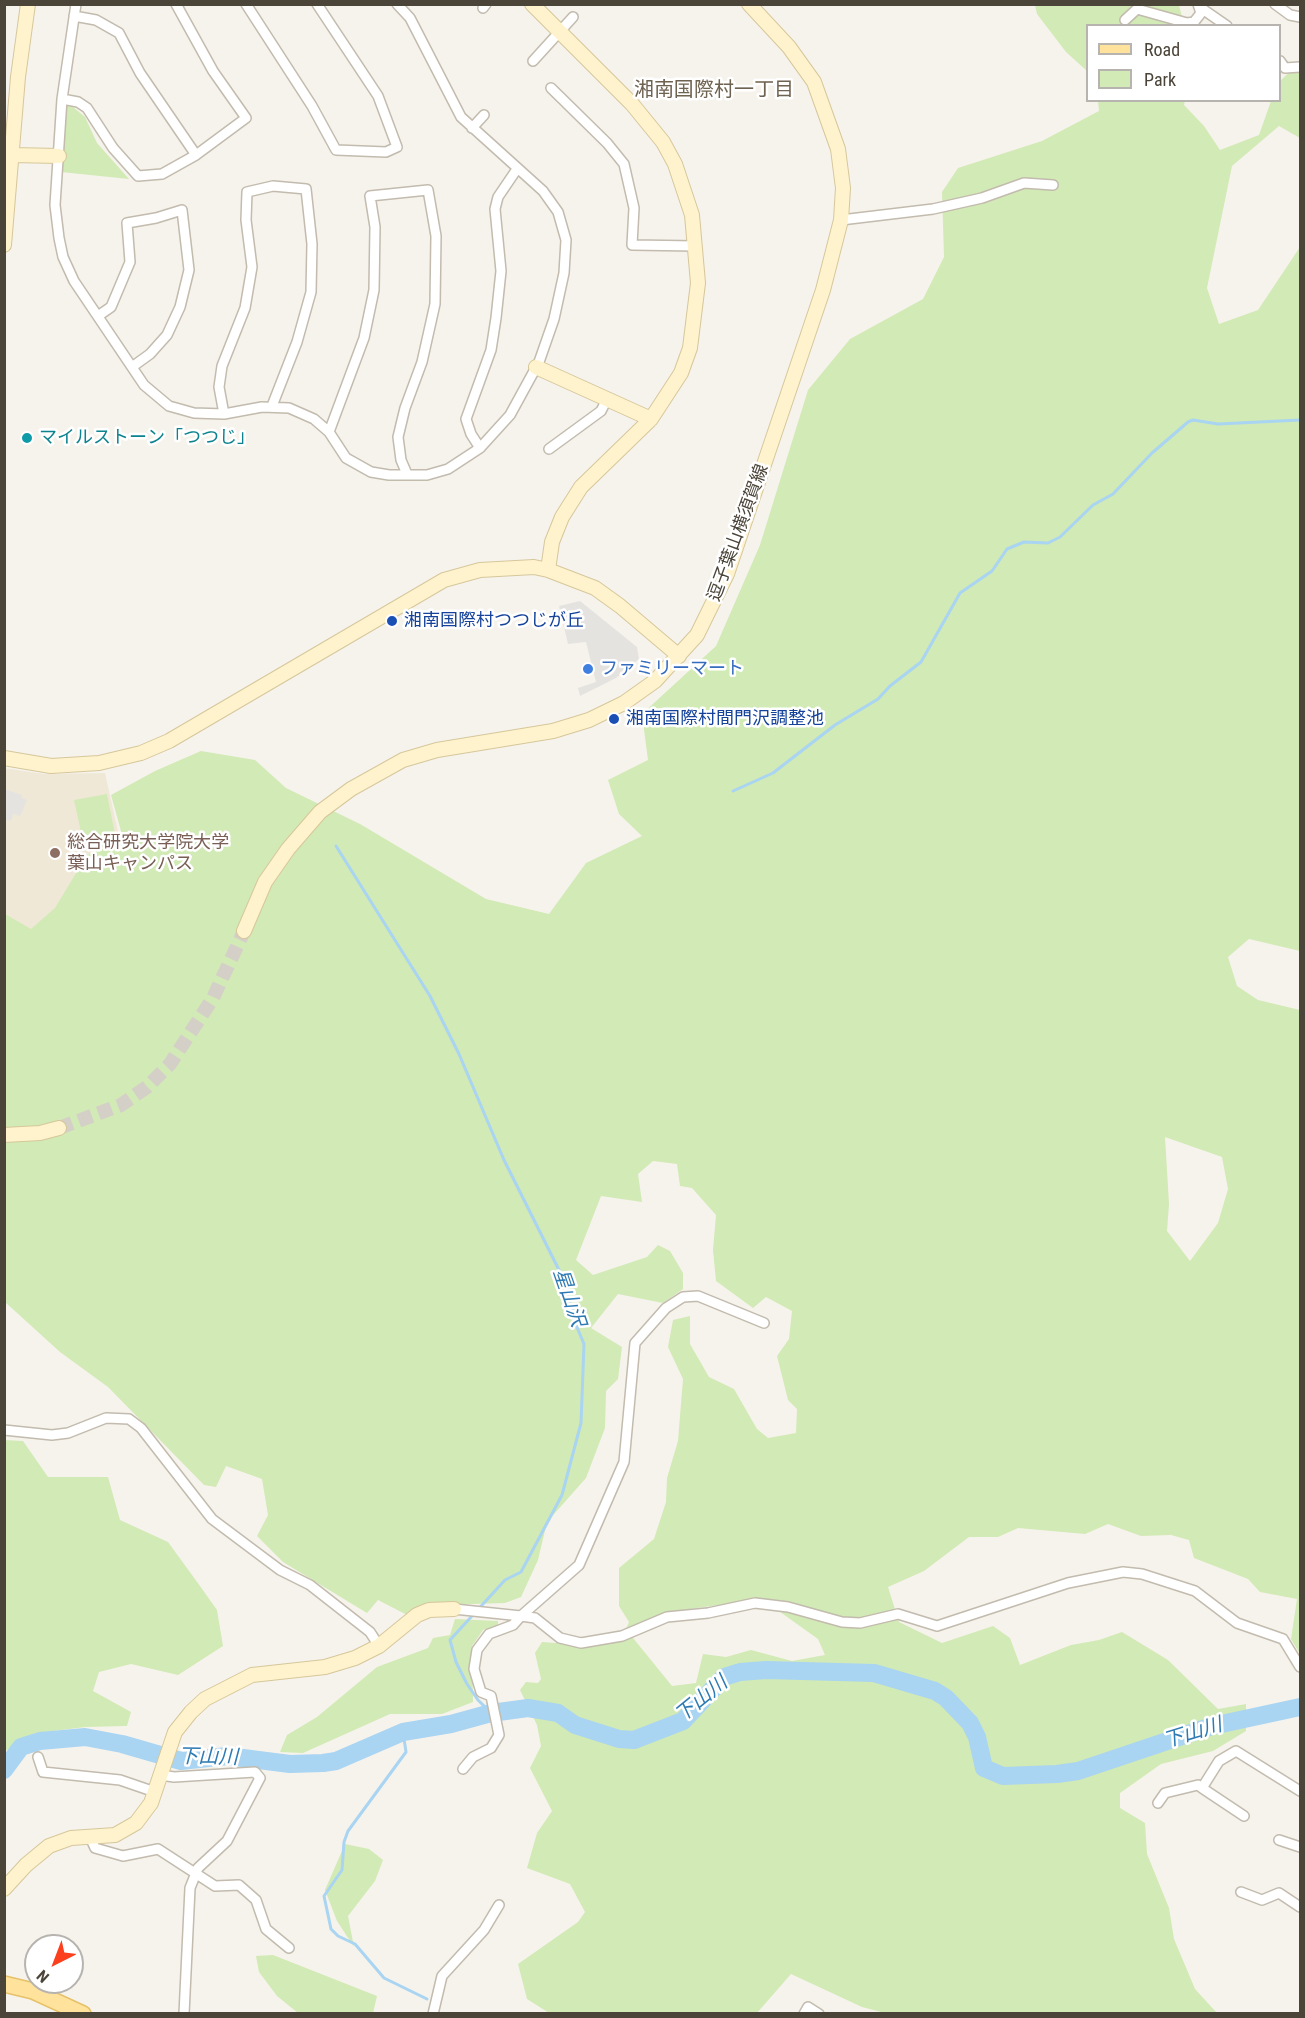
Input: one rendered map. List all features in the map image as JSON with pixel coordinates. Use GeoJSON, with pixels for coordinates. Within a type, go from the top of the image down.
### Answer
{"type":"FeatureCollection","features":[{"type":"Feature","properties":{"kind":"main road"},"geometry":{"type":"LineString","coordinates":[[4,1984],[33,1991],[83,2013]]}},
{"type":"Feature","properties":{"kind":"street"},"geometry":{"type":"LineString","coordinates":[[4,245],[18,77],[28,4]]}},
{"type":"Feature","properties":{"kind":"street"},"geometry":{"type":"LineString","coordinates":[[76,4],[62,99],[55,205],[63,257],[74,280],[144,385],[169,406],[195,413],[224,414],[272,406],[302,413],[329,432],[346,458],[357,465],[371,472],[426,475],[448,469],[480,448],[510,415],[536,368],[554,319],[564,273],[566,240],[553,202],[472,128],[446,91],[410,18],[398,4]]}},
{"type":"Feature","properties":{"kind":"street"},"geometry":{"type":"LineString","coordinates":[[62,99],[78,102],[87,108],[113,148],[138,176],[162,174],[196,155],[246,118],[213,70],[176,4]]}},
{"type":"Feature","properties":{"kind":"street"},"geometry":{"type":"LineString","coordinates":[[246,4],[312,106],[336,150],[386,152],[397,147],[378,96],[317,4]]}},
{"type":"Feature","properties":{"kind":"street"},"geometry":{"type":"LineString","coordinates":[[532,4],[632,104],[663,142],[686,192],[693,215],[698,283],[690,348],[681,374],[651,419],[581,487],[561,517],[552,542],[548,570]]}},
{"type":"Feature","properties":{"kind":"street","name":"逗子葉山横須賀線"},"geometry":{"type":"LineString","coordinates":[[244,931],[265,882],[288,849],[320,813],[351,789],[403,760],[437,750],[553,731],[589,720],[624,703],[655,681],[697,635],[727,574],[823,290],[841,220],[843,188],[838,149],[818,93],[789,47],[749,4]]}},
{"type":"Feature","properties":{"kind":"street"},"geometry":{"type":"LineString","coordinates":[[1275,4],[1290,15],[1300,17]]}},
{"type":"Feature","properties":{"kind":"street"},"geometry":{"type":"LineString","coordinates":[[1125,20],[1137,9],[1187,23],[1198,19],[1200,6],[1224,24]]}},
{"type":"Feature","properties":{"kind":"street"},"geometry":{"type":"LineString","coordinates":[[74,16],[96,20],[119,33],[140,73],[196,155]]}},
{"type":"Feature","properties":{"kind":"street"},"geometry":{"type":"LineString","coordinates":[[533,61],[573,17]]}},
{"type":"Feature","properties":{"kind":"street"},"geometry":{"type":"LineString","coordinates":[[1281,62],[1285,68],[1300,67]]}},
{"type":"Feature","properties":{"kind":"street"},"geometry":{"type":"LineString","coordinates":[[551,88],[607,143],[624,164],[634,208],[632,245],[696,246]]}},
{"type":"Feature","properties":{"kind":"street"},"geometry":{"type":"LineString","coordinates":[[472,128],[484,115]]}},
{"type":"Feature","properties":{"kind":"street"},"geometry":{"type":"LineString","coordinates":[[12,155],[59,156]]}},
{"type":"Feature","properties":{"kind":"street"},"geometry":{"type":"LineString","coordinates":[[480,448],[471,434],[466,419],[490,350],[496,318],[501,271],[495,209],[498,197],[517,169]]}},
{"type":"Feature","properties":{"kind":"street"},"geometry":{"type":"LineString","coordinates":[[841,220],[933,209],[982,198],[1023,183],[1053,185]]}},
{"type":"Feature","properties":{"kind":"street"},"geometry":{"type":"LineString","coordinates":[[224,414],[219,387],[222,366],[245,308],[252,267],[246,220],[247,192],[273,186],[306,189],[312,244],[310,292],[297,342],[272,406]]}},
{"type":"Feature","properties":{"kind":"street"},"geometry":{"type":"LineString","coordinates":[[329,432],[363,338],[374,291],[375,227],[370,196],[428,190],[436,236],[435,304],[422,362],[398,437],[401,460],[407,474]]}},
{"type":"Feature","properties":{"kind":"street"},"geometry":{"type":"LineString","coordinates":[[98,316],[111,307],[130,262],[127,223],[156,218],[182,210],[189,270],[180,307],[167,335],[150,354],[132,367]]}},
{"type":"Feature","properties":{"kind":"street"},"geometry":{"type":"LineString","coordinates":[[536,368],[651,419]]}},
{"type":"Feature","properties":{"kind":"street"},"geometry":{"type":"LineString","coordinates":[[549,449],[601,411],[608,399]]}},
{"type":"Feature","properties":{"kind":"street"},"geometry":{"type":"LineString","coordinates":[[4,758],[56,766],[99,762],[141,753],[170,741],[444,580],[480,570],[513,567],[548,570],[595,588],[679,656]]}},
{"type":"Feature","properties":{"kind":"street"},"geometry":{"type":"LineString","coordinates":[[4,1135],[40,1133],[59,1128]]}},
{"type":"Feature","properties":{"kind":"street"},"geometry":{"type":"LineString","coordinates":[[463,1769],[473,1757],[491,1748],[499,1735],[491,1696],[481,1692],[474,1669],[477,1650],[489,1634],[513,1625],[517,1615],[579,1565],[621,1472],[626,1452],[633,1350],[640,1335],[666,1308],[683,1297],[698,1296],[764,1323]]}},
{"type":"Feature","properties":{"kind":"street"},"geometry":{"type":"LineString","coordinates":[[4,1430],[60,1434],[106,1418],[129,1419],[141,1428],[212,1519],[280,1570],[310,1585],[370,1632],[379,1646]]}},
{"type":"Feature","properties":{"kind":"street"},"geometry":{"type":"LineString","coordinates":[[4,1889],[31,1859],[49,1846],[71,1838],[115,1835],[128,1829],[144,1814],[155,1792],[176,1732],[191,1712],[205,1699],[241,1679],[265,1673],[326,1667],[355,1658],[379,1646],[417,1616],[429,1610],[454,1609],[535,1618],[560,1638],[581,1643],[622,1636],[667,1617],[708,1613],[755,1603],[788,1607],[842,1622],[860,1623],[898,1614],[937,1626],[1068,1583],[1123,1572],[1142,1574],[1195,1591],[1237,1623],[1282,1639],[1300,1667]]}},
{"type":"Feature","properties":{"kind":"street"},"geometry":{"type":"LineString","coordinates":[[1202,1788],[1219,1761],[1236,1751],[1300,1791]]}},
{"type":"Feature","properties":{"kind":"street"},"geometry":{"type":"LineString","coordinates":[[38,1756],[43,1772],[120,1780],[155,1792]]}},
{"type":"Feature","properties":{"kind":"street"},"geometry":{"type":"LineString","coordinates":[[162,1772],[174,1777],[255,1772],[260,1778],[227,1841],[196,1872],[190,1888],[184,2013]]}},
{"type":"Feature","properties":{"kind":"street"},"geometry":{"type":"LineString","coordinates":[[1158,1803],[1165,1793],[1198,1785],[1244,1816]]}},
{"type":"Feature","properties":{"kind":"street"},"geometry":{"type":"LineString","coordinates":[[90,1837],[95,1848],[123,1856],[158,1849],[215,1886],[239,1885],[256,1899],[267,1929],[289,1948]]}},
{"type":"Feature","properties":{"kind":"street"},"geometry":{"type":"LineString","coordinates":[[1279,1840],[1300,1847]]}},
{"type":"Feature","properties":{"kind":"street"},"geometry":{"type":"LineString","coordinates":[[1241,1892],[1262,1900],[1280,1893],[1300,1907]]}},
{"type":"Feature","properties":{"kind":"street"},"geometry":{"type":"LineString","coordinates":[[433,2013],[442,1976],[484,1930],[499,1905]]}},
{"type":"Feature","properties":{"kind":"street"},"geometry":{"type":"LineString","coordinates":[[804,2013],[808,2007],[819,2013]]}},
{"type":"Feature","properties":{"kind":"shaded area"},"geometry":{"type":"Polygon","coordinates":[[[580,601],[637,647],[639,659],[616,678],[580,696],[578,688],[596,682],[586,642],[568,644],[559,606],[580,601]]]}},
{"type":"Feature","properties":{"kind":"shaded area","name":"総合研究大学院大学 葉山キャンパス"},"geometry":{"type":"Polygon","coordinates":[[[4,768],[44,774],[105,773],[122,849],[44,938],[5,917],[4,768]]]}},
{"type":"Feature","properties":{"kind":"shaded area"},"geometry":{"type":"Polygon","coordinates":[[[4,789],[22,795],[22,798],[27,800],[20,816],[13,814],[11,821],[5,819],[4,789]]]}},
{"type":"Feature","properties":{"kind":"green space"},"geometry":{"type":"Polygon","coordinates":[[[1035,5],[1179,5],[1184,24],[1086,24],[1086,70],[1066,52],[1037,14],[1035,5]]]}},
{"type":"Feature","properties":{"kind":"green space"},"geometry":{"type":"Polygon","coordinates":[[[1300,62],[1300,138],[1279,126],[1232,166],[1207,288],[1219,324],[1258,310],[1300,247],[1300,951],[1249,939],[1228,957],[1237,986],[1258,1000],[1300,1010],[1300,1654],[1291,1639],[1297,1599],[1260,1592],[1248,1579],[1194,1558],[1189,1540],[1171,1535],[1141,1536],[1108,1524],[1085,1534],[1018,1528],[998,1537],[969,1537],[924,1571],[888,1587],[899,1622],[942,1643],[993,1626],[1010,1638],[1020,1665],[1071,1645],[1099,1640],[1122,1632],[1168,1660],[1218,1709],[1246,1704],[1246,1731],[1213,1751],[1161,1764],[1120,1793],[1120,1808],[1145,1823],[1147,1854],[1169,1908],[1174,1939],[1195,1989],[1217,2013],[885,2013],[862,2007],[791,1974],[757,2013],[549,2013],[527,1999],[518,1964],[578,1922],[585,1912],[570,1884],[527,1868],[537,1833],[552,1811],[530,1768],[541,1746],[537,1725],[520,1690],[526,1682],[538,1683],[541,1679],[535,1653],[542,1642],[595,1646],[621,1641],[629,1622],[619,1606],[619,1568],[654,1539],[666,1502],[667,1478],[678,1441],[683,1379],[668,1347],[673,1320],[690,1316],[690,1344],[709,1377],[734,1389],[757,1429],[768,1438],[796,1433],[797,1409],[788,1400],[777,1356],[789,1339],[792,1311],[766,1297],[753,1308],[716,1281],[713,1250],[716,1215],[692,1188],[680,1186],[677,1164],[653,1161],[638,1174],[642,1202],[601,1196],[576,1260],[593,1275],[647,1257],[658,1245],[670,1251],[683,1273],[683,1289],[663,1303],[618,1294],[591,1328],[622,1347],[618,1379],[606,1391],[605,1428],[586,1478],[547,1522],[538,1560],[521,1597],[505,1603],[438,1605],[409,1616],[378,1600],[367,1613],[283,1562],[257,1536],[268,1515],[262,1479],[226,1466],[216,1487],[204,1485],[108,1387],[60,1352],[5,1302],[5,914],[31,929],[55,908],[87,855],[124,842],[111,795],[155,771],[201,751],[255,760],[286,788],[360,824],[486,899],[549,914],[586,863],[642,836],[619,814],[608,780],[648,760],[642,714],[716,646],[760,545],[808,390],[850,339],[923,299],[944,257],[942,192],[958,168],[1042,141],[1099,111],[1098,102],[1185,102],[1184,105],[1204,126],[1220,150],[1259,135],[1271,102],[1281,102],[1281,80],[1300,62]],[[1165,1137],[1169,1204],[1167,1231],[1190,1261],[1218,1223],[1228,1189],[1222,1157],[1165,1137]],[[762,1599],[675,1611],[637,1625],[633,1638],[672,1686],[696,1683],[703,1654],[726,1657],[751,1650],[792,1661],[825,1655],[818,1639],[762,1599]]]}},
{"type":"Feature","properties":{"kind":"green space"},"geometry":{"type":"Polygon","coordinates":[[[63,105],[73,107],[85,117],[97,143],[129,179],[61,172],[63,105]]]}},
{"type":"Feature","properties":{"kind":"green space"},"geometry":{"type":"Polygon","coordinates":[[[107,794],[117,844],[85,850],[74,800],[107,794]]]}},
{"type":"Feature","properties":{"kind":"green space"},"geometry":{"type":"Polygon","coordinates":[[[4,1440],[23,1441],[48,1477],[108,1477],[120,1520],[168,1542],[217,1610],[223,1646],[178,1675],[131,1664],[99,1672],[93,1691],[131,1712],[127,1726],[86,1727],[36,1733],[5,1751],[4,1440]]]}},
{"type":"Feature","properties":{"kind":"green space"},"geometry":{"type":"Polygon","coordinates":[[[455,1619],[498,1621],[498,1626],[483,1630],[472,1646],[473,1702],[442,1714],[390,1714],[303,1753],[280,1752],[287,1735],[317,1717],[377,1667],[428,1648],[433,1638],[450,1635],[455,1619]]]}},
{"type":"Feature","properties":{"kind":"green space"},"geometry":{"type":"Polygon","coordinates":[[[345,1844],[369,1849],[383,1860],[375,1881],[348,1916],[354,1947],[337,1921],[325,1890],[345,1844]]]}},
{"type":"Feature","properties":{"kind":"green space"},"geometry":{"type":"Polygon","coordinates":[[[273,1955],[377,1996],[373,2013],[298,2013],[277,1996],[259,1972],[256,1956],[273,1955]]]}},
{"type":"Feature","properties":{"kind":"waterway"},"geometry":{"type":"LineString","coordinates":[[733,791],[773,773],[835,725],[878,699],[890,686],[921,662],[960,593],[992,571],[1007,549],[1024,542],[1048,543],[1060,537],[1093,505],[1113,494],[1152,453],[1188,422],[1193,420],[1218,424],[1300,420]]}},
{"type":"Feature","properties":{"kind":"waterway","name":"星山沢"},"geometry":{"type":"LineString","coordinates":[[336,846],[430,996],[459,1054],[504,1160],[566,1284],[574,1320],[584,1344],[581,1423],[562,1495],[521,1572],[505,1580],[450,1640],[456,1662],[467,1684],[491,1713]]}},
{"type":"Feature","properties":{"kind":"waterway","name":"下山川"},"geometry":{"type":"LineString","coordinates":[[4,1770],[21,1747],[40,1741],[85,1737],[122,1744],[181,1761],[227,1756],[290,1764],[323,1763],[336,1761],[403,1732],[451,1724],[491,1713],[528,1708],[558,1713],[575,1725],[619,1739],[634,1740],[683,1721],[724,1677],[740,1672],[766,1670],[874,1673],[935,1691],[946,1698],[970,1723],[977,1737],[984,1768],[1003,1776],[1078,1771],[1212,1726],[1300,1707]]}},
{"type":"Feature","properties":{"kind":"waterway"},"geometry":{"type":"LineString","coordinates":[[403,1732],[406,1752],[348,1831],[344,1842],[342,1870],[324,1896],[331,1929],[338,1936],[355,1944],[384,1978],[427,1999]]}},
{"type":"Feature","properties":{"kind":"tunnel"},"geometry":{"type":"LineString","coordinates":[[59,1128],[121,1105],[147,1087],[170,1064],[213,998],[244,931]]}},
{"type":"Feature","properties":{"kind":"place","name":"マイルストーン「つつじ」"},"geometry":{"type":"Point","coordinates":[27,438]}},
{"type":"Feature","properties":{"kind":"place","name":"湘南国際村つつじが丘"},"geometry":{"type":"Point","coordinates":[392,621]}},
{"type":"Feature","properties":{"kind":"place","name":"ファミリーマート"},"geometry":{"type":"Point","coordinates":[588,669]}},
{"type":"Feature","properties":{"kind":"place","name":"湘南国際村間門沢調整池"},"geometry":{"type":"Point","coordinates":[614,719]}},
{"type":"Feature","properties":{"kind":"place","name":"総合研究大学院大学 葉山キャンパス"},"geometry":{"type":"Point","coordinates":[55,853]}},
{"type":"Feature","properties":{"kind":"district","name":"湘南国際村一丁目"},"geometry":{"type":"Point","coordinates":[714,91]}}]}
